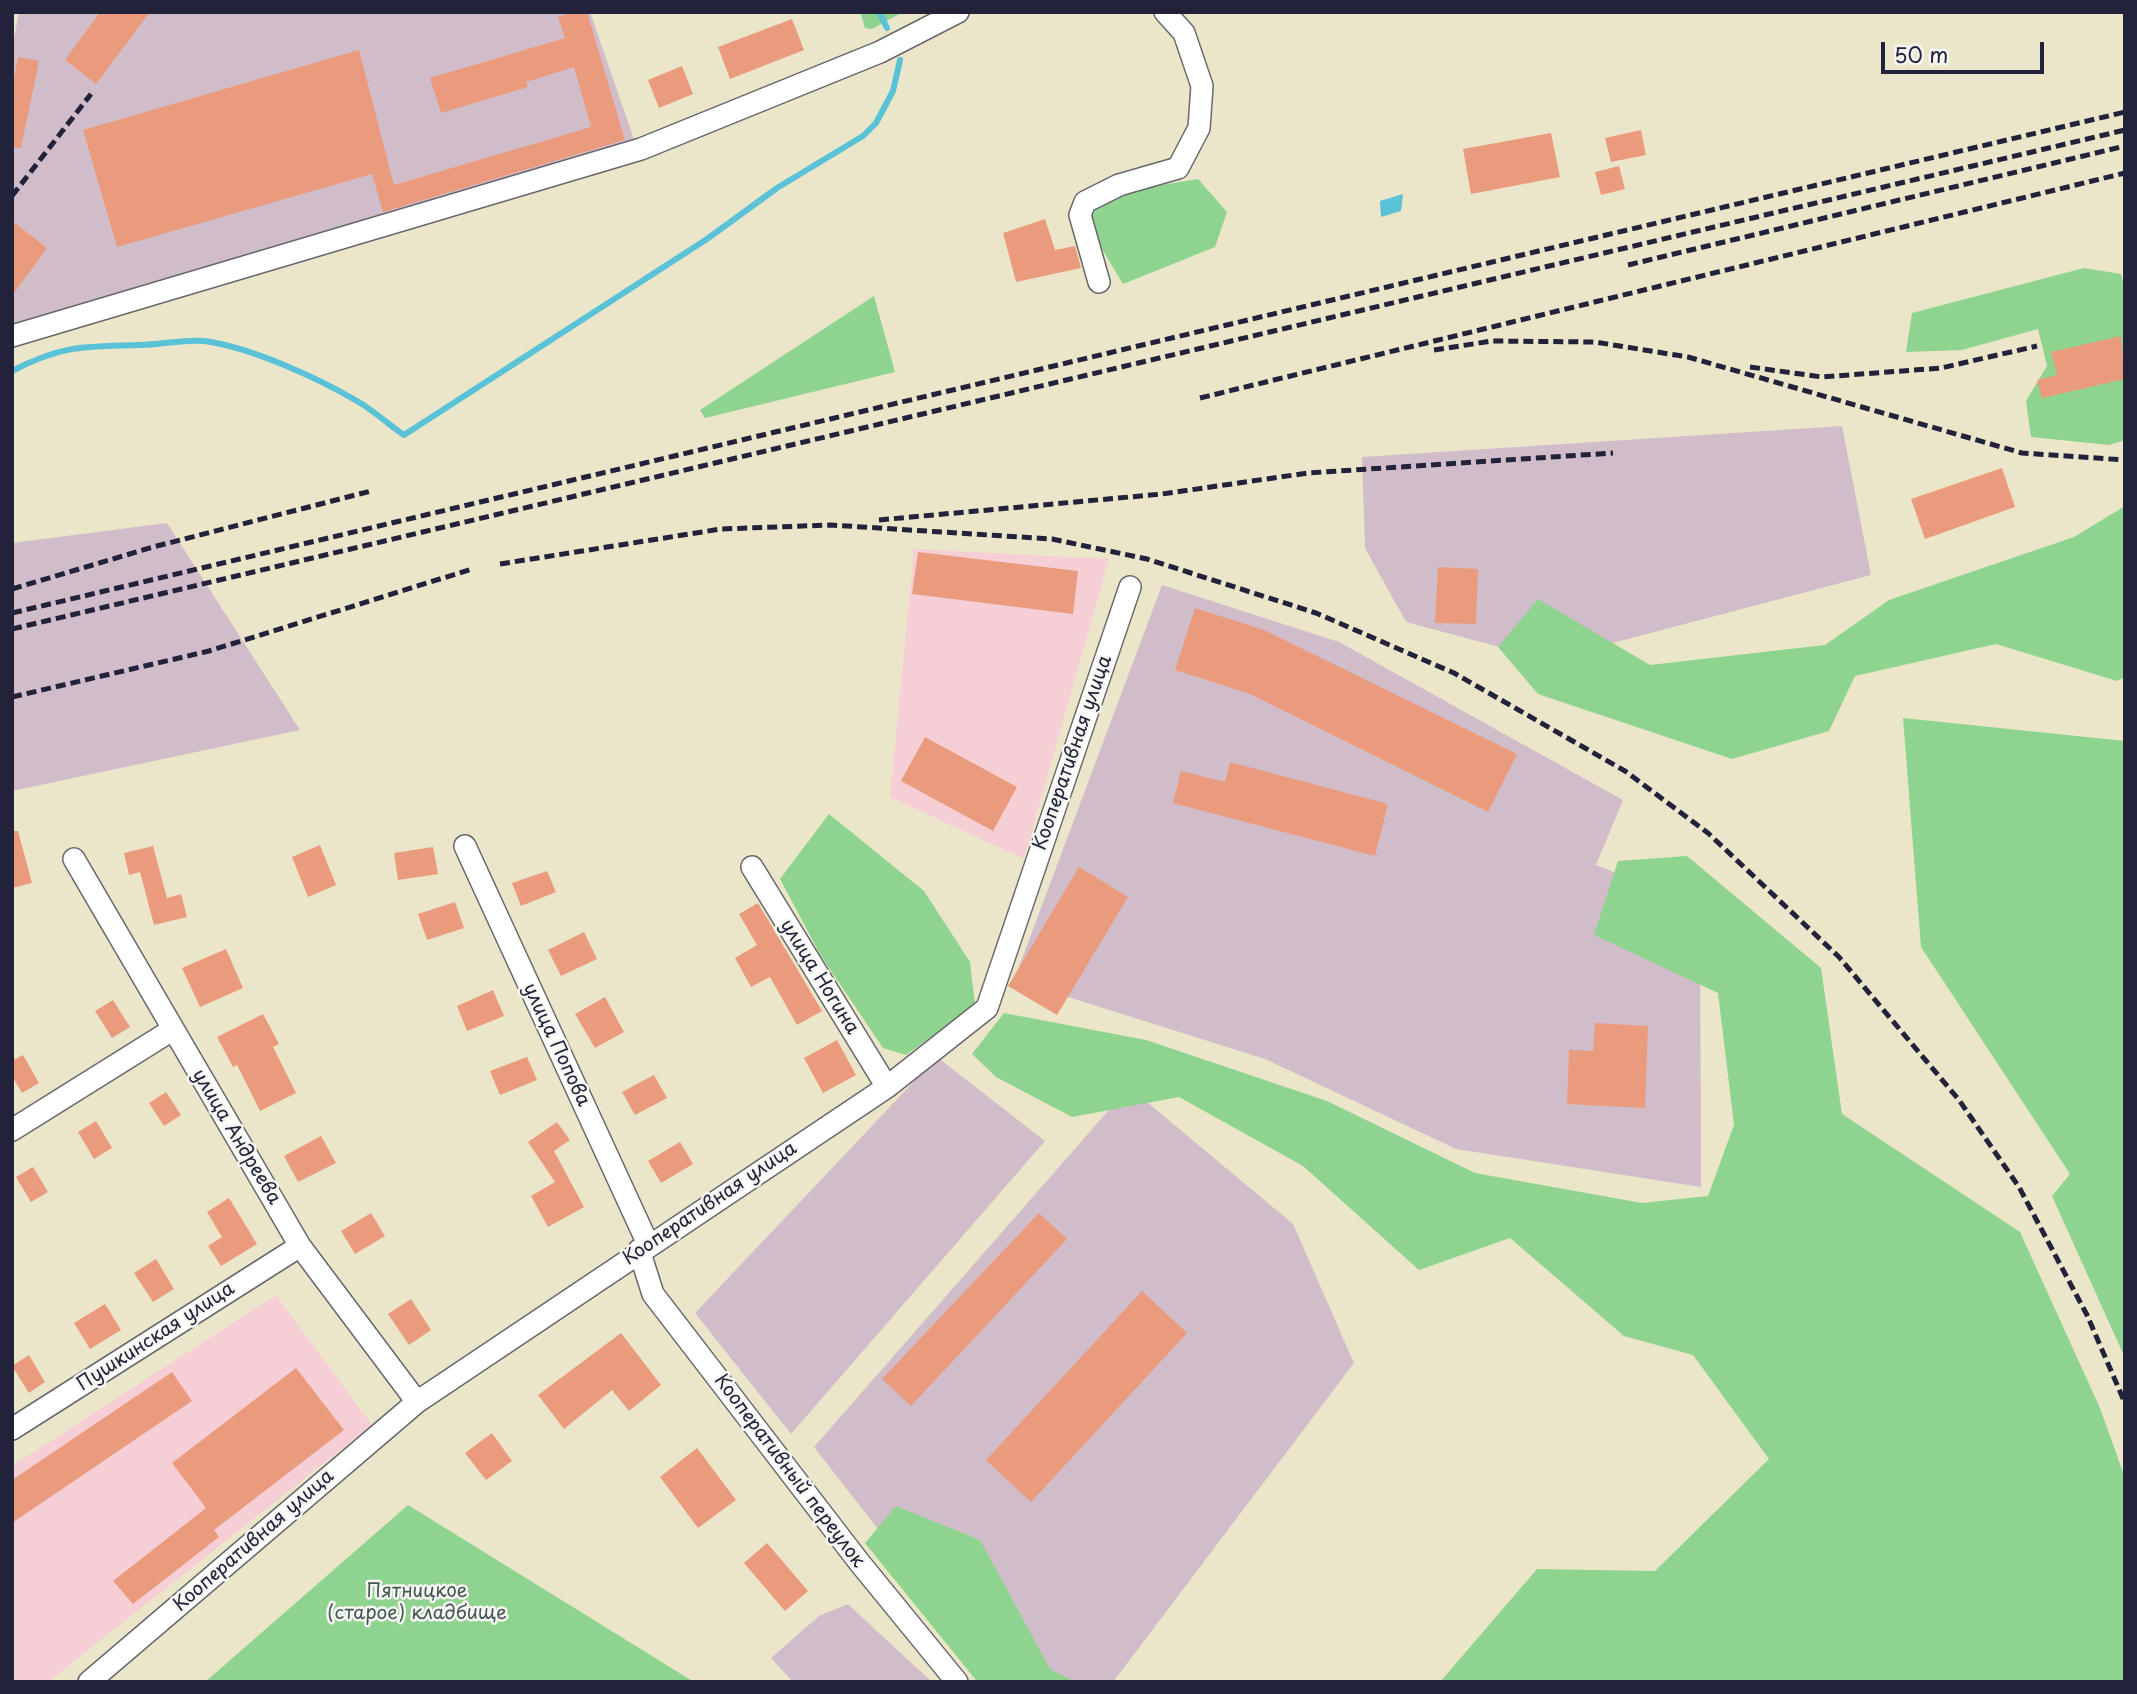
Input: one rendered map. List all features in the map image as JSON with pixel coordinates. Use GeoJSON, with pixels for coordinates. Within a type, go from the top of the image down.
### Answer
{"type":"FeatureCollection","features":[{"type":"Feature","properties":{"kind":"street"},"geometry":{"type":"LineString","coordinates":[[12,336],[642,149],[880,52],[958,12]]}},
{"type":"Feature","properties":{"kind":"street"},"geometry":{"type":"LineString","coordinates":[[1099,282],[1080,215],[1085,202],[1119,185],[1178,168],[1199,128],[1202,86],[1184,33],[1165,12]]}},
{"type":"Feature","properties":{"kind":"street","name":"Кооперативная улица"},"geometry":{"type":"LineString","coordinates":[[89,1682],[417,1402],[644,1247],[887,1087],[987,1008],[1130,587]]}},
{"type":"Feature","properties":{"kind":"street","name":"улица Попова"},"geometry":{"type":"LineString","coordinates":[[465,846],[644,1247]]}},
{"type":"Feature","properties":{"kind":"street","name":"улица Андреева"},"geometry":{"type":"LineString","coordinates":[[74,859],[300,1246],[417,1402]]}},
{"type":"Feature","properties":{"kind":"street","name":"улица Ногина"},"geometry":{"type":"LineString","coordinates":[[752,867],[887,1087]]}},
{"type":"Feature","properties":{"kind":"street"},"geometry":{"type":"LineString","coordinates":[[12,1130],[172,1030]]}},
{"type":"Feature","properties":{"kind":"street","name":"Пушкинская улица"},"geometry":{"type":"LineString","coordinates":[[12,1429],[300,1246]]}},
{"type":"Feature","properties":{"kind":"street","name":"Кооперативный переулок"},"geometry":{"type":"LineString","coordinates":[[644,1247],[653,1294],[859,1562],[957,1682]]}},
{"type":"Feature","properties":{"kind":"shaded area"},"geometry":{"type":"Polygon","coordinates":[[[19,12],[590,12],[636,145],[12,326],[12,50],[19,12]]]}},
{"type":"Feature","properties":{"kind":"shaded area"},"geometry":{"type":"Polygon","coordinates":[[[1842,426],[1871,575],[1548,660],[1406,622],[1365,548],[1362,457],[1842,426]]]}},
{"type":"Feature","properties":{"kind":"shaded area"},"geometry":{"type":"Polygon","coordinates":[[[167,523],[300,730],[12,791],[12,543],[167,523]]]}},
{"type":"Feature","properties":{"kind":"shaded area"},"geometry":{"type":"Polygon","coordinates":[[[914,549],[1109,559],[1024,859],[890,797],[914,549]]]}},
{"type":"Feature","properties":{"kind":"shaded area"},"geometry":{"type":"Polygon","coordinates":[[[1162,585],[1339,642],[1623,800],[1596,865],[1700,907],[1701,1187],[1456,1149],[1265,1059],[1014,980],[1162,585]]]}},
{"type":"Feature","properties":{"kind":"shaded area"},"geometry":{"type":"Polygon","coordinates":[[[937,1057],[1045,1141],[791,1434],[695,1313],[937,1057]]]}},
{"type":"Feature","properties":{"kind":"shaded area"},"geometry":{"type":"Polygon","coordinates":[[[1129,1087],[1293,1224],[1354,1363],[1113,1682],[997,1682],[814,1447],[1129,1087]]]}},
{"type":"Feature","properties":{"kind":"shaded area"},"geometry":{"type":"Polygon","coordinates":[[[276,1295],[372,1425],[48,1682],[12,1682],[12,1466],[276,1295]]]}},
{"type":"Feature","properties":{"kind":"shaded area"},"geometry":{"type":"Polygon","coordinates":[[[848,1604],[932,1682],[793,1682],[771,1658],[819,1616],[848,1604]]]}},
{"type":"Feature","properties":{"kind":"green space"},"geometry":{"type":"Polygon","coordinates":[[[860,12],[903,12],[872,29],[865,28],[860,12]]]}},
{"type":"Feature","properties":{"kind":"green space"},"geometry":{"type":"Polygon","coordinates":[[[1198,179],[1227,212],[1215,247],[1123,284],[1096,239],[1091,209],[1143,188],[1198,179]]]}},
{"type":"Feature","properties":{"kind":"green space"},"geometry":{"type":"Polygon","coordinates":[[[2084,268],[2121,274],[2125,292],[2125,440],[2109,445],[2031,437],[2026,401],[2047,366],[2038,329],[1962,350],[1906,352],[1912,313],[2084,268]]]}},
{"type":"Feature","properties":{"kind":"green space"},"geometry":{"type":"Polygon","coordinates":[[[874,296],[895,372],[705,418],[700,410],[874,296]]]}},
{"type":"Feature","properties":{"kind":"green space"},"geometry":{"type":"Polygon","coordinates":[[[2125,506],[2125,677],[2117,681],[1996,644],[1855,676],[1829,731],[1732,759],[1538,694],[1498,647],[1538,599],[1650,665],[1825,645],[1889,600],[2074,537],[2125,506]]]}},
{"type":"Feature","properties":{"kind":"green space"},"geometry":{"type":"Polygon","coordinates":[[[1903,718],[2125,741],[2125,1358],[2052,1196],[2070,1174],[1921,947],[1903,718]]]}},
{"type":"Feature","properties":{"kind":"green space"},"geometry":{"type":"Polygon","coordinates":[[[829,814],[924,891],[970,962],[975,1005],[906,1055],[883,1048],[821,956],[780,879],[829,814]]]}},
{"type":"Feature","properties":{"kind":"green space"},"geometry":{"type":"Polygon","coordinates":[[[1687,856],[1821,968],[1842,1114],[2020,1232],[2100,1408],[2125,1478],[2125,1682],[1440,1682],[1537,1569],[1655,1571],[1769,1459],[1693,1355],[1624,1336],[1510,1238],[1419,1270],[1303,1166],[1179,1097],[1072,1117],[996,1077],[972,1054],[1004,1013],[1146,1040],[1327,1101],[1475,1173],[1642,1203],[1708,1196],[1734,1125],[1718,993],[1594,935],[1618,861],[1687,856]]]}},
{"type":"Feature","properties":{"kind":"green space","name":"Пятницкое (старое) кладбище"},"geometry":{"type":"Polygon","coordinates":[[[408,1505],[694,1682],[205,1682],[408,1505]]]}},
{"type":"Feature","properties":{"kind":"green space"},"geometry":{"type":"Polygon","coordinates":[[[896,1506],[980,1540],[1050,1669],[1075,1682],[978,1682],[865,1543],[896,1506]]]}},
{"type":"Feature","properties":{"kind":"water"},"geometry":{"type":"Polygon","coordinates":[[[1403,194],[1401,211],[1381,217],[1380,201],[1403,194]]]}},
{"type":"Feature","properties":{"kind":"building"},"geometry":{"type":"Polygon","coordinates":[[[100,12],[150,12],[96,84],[65,60],[100,12]]]}},
{"type":"Feature","properties":{"kind":"building"},"geometry":{"type":"Polygon","coordinates":[[[572,12],[587,12],[625,140],[383,212],[372,174],[117,247],[83,130],[359,50],[394,185],[591,127],[574,67],[526,82],[528,87],[441,113],[430,78],[565,38],[558,17],[572,12]]]}},
{"type":"Feature","properties":{"kind":"building"},"geometry":{"type":"Polygon","coordinates":[[[792,19],[804,50],[730,79],[718,47],[792,19]]]}},
{"type":"Feature","properties":{"kind":"building"},"geometry":{"type":"Polygon","coordinates":[[[18,57],[39,61],[21,148],[12,147],[12,89],[18,57]]]}},
{"type":"Feature","properties":{"kind":"building"},"geometry":{"type":"Polygon","coordinates":[[[682,66],[693,94],[659,108],[648,80],[682,66]]]}},
{"type":"Feature","properties":{"kind":"building"},"geometry":{"type":"Polygon","coordinates":[[[1641,130],[1646,155],[1611,162],[1605,138],[1641,130]]]}},
{"type":"Feature","properties":{"kind":"building"},"geometry":{"type":"Polygon","coordinates":[[[1551,133],[1560,177],[1471,194],[1463,149],[1551,133]]]}},
{"type":"Feature","properties":{"kind":"building"},"geometry":{"type":"Polygon","coordinates":[[[1619,166],[1625,189],[1601,195],[1595,172],[1619,166]]]}},
{"type":"Feature","properties":{"kind":"building"},"geometry":{"type":"Polygon","coordinates":[[[1045,219],[1055,250],[1075,246],[1081,268],[1016,282],[1003,233],[1045,219]]]}},
{"type":"Feature","properties":{"kind":"building"},"geometry":{"type":"Polygon","coordinates":[[[12,221],[47,248],[12,296],[12,221]]]}},
{"type":"Feature","properties":{"kind":"building"},"geometry":{"type":"Polygon","coordinates":[[[2121,336],[2125,379],[2042,398],[2037,380],[2057,375],[2051,352],[2121,336]]]}},
{"type":"Feature","properties":{"kind":"building"},"geometry":{"type":"Polygon","coordinates":[[[2002,468],[2015,507],[1925,539],[1911,499],[2002,468]]]}},
{"type":"Feature","properties":{"kind":"building"},"geometry":{"type":"Polygon","coordinates":[[[918,552],[1078,571],[1073,614],[912,594],[918,552]]]}},
{"type":"Feature","properties":{"kind":"building"},"geometry":{"type":"Polygon","coordinates":[[[1438,567],[1478,569],[1476,624],[1435,623],[1438,567]]]}},
{"type":"Feature","properties":{"kind":"building"},"geometry":{"type":"Polygon","coordinates":[[[1195,608],[1264,630],[1517,754],[1488,812],[1250,694],[1175,670],[1195,608]]]}},
{"type":"Feature","properties":{"kind":"building"},"geometry":{"type":"Polygon","coordinates":[[[925,737],[1017,787],[993,831],[901,781],[925,737]]]}},
{"type":"Feature","properties":{"kind":"building"},"geometry":{"type":"Polygon","coordinates":[[[1230,762],[1388,804],[1375,856],[1173,803],[1181,771],[1225,782],[1230,762]]]}},
{"type":"Feature","properties":{"kind":"building"},"geometry":{"type":"Polygon","coordinates":[[[12,831],[18,831],[32,883],[12,888],[12,831]]]}},
{"type":"Feature","properties":{"kind":"building"},"geometry":{"type":"Polygon","coordinates":[[[320,845],[336,885],[308,897],[292,857],[320,845]]]}},
{"type":"Feature","properties":{"kind":"building"},"geometry":{"type":"Polygon","coordinates":[[[153,846],[167,898],[181,894],[187,917],[154,925],[140,872],[129,875],[124,853],[153,846]]]}},
{"type":"Feature","properties":{"kind":"building"},"geometry":{"type":"Polygon","coordinates":[[[433,847],[438,874],[398,880],[394,853],[433,847]]]}},
{"type":"Feature","properties":{"kind":"building"},"geometry":{"type":"Polygon","coordinates":[[[1079,867],[1128,897],[1057,1015],[1008,986],[1079,867]]]}},
{"type":"Feature","properties":{"kind":"building"},"geometry":{"type":"Polygon","coordinates":[[[547,871],[556,892],[521,906],[512,883],[547,871]]]}},
{"type":"Feature","properties":{"kind":"building"},"geometry":{"type":"Polygon","coordinates":[[[455,902],[464,928],[427,940],[418,914],[455,902]]]}},
{"type":"Feature","properties":{"kind":"building"},"geometry":{"type":"Polygon","coordinates":[[[758,903],[822,1011],[797,1025],[770,977],[751,987],[735,958],[757,945],[739,914],[758,903]]]}},
{"type":"Feature","properties":{"kind":"building"},"geometry":{"type":"Polygon","coordinates":[[[584,932],[597,959],[561,976],[548,950],[584,932]]]}},
{"type":"Feature","properties":{"kind":"building"},"geometry":{"type":"Polygon","coordinates":[[[226,949],[243,988],[200,1007],[182,968],[226,949]]]}},
{"type":"Feature","properties":{"kind":"building"},"geometry":{"type":"Polygon","coordinates":[[[493,990],[504,1016],[467,1031],[457,1006],[493,990]]]}},
{"type":"Feature","properties":{"kind":"building"},"geometry":{"type":"Polygon","coordinates":[[[605,997],[624,1032],[595,1048],[575,1014],[605,997]]]}},
{"type":"Feature","properties":{"kind":"building"},"geometry":{"type":"Polygon","coordinates":[[[113,1000],[130,1027],[112,1038],[95,1011],[113,1000]]]}},
{"type":"Feature","properties":{"kind":"building"},"geometry":{"type":"Polygon","coordinates":[[[263,1014],[279,1044],[273,1047],[296,1093],[260,1111],[237,1065],[233,1067],[217,1037],[263,1014]]]}},
{"type":"Feature","properties":{"kind":"building"},"geometry":{"type":"Polygon","coordinates":[[[1595,1023],[1648,1026],[1645,1108],[1567,1104],[1569,1050],[1593,1051],[1595,1023]]]}},
{"type":"Feature","properties":{"kind":"building"},"geometry":{"type":"Polygon","coordinates":[[[837,1040],[856,1075],[823,1093],[804,1058],[837,1040]]]}},
{"type":"Feature","properties":{"kind":"building"},"geometry":{"type":"Polygon","coordinates":[[[23,1055],[39,1083],[22,1093],[12,1076],[12,1061],[23,1055]]]}},
{"type":"Feature","properties":{"kind":"building"},"geometry":{"type":"Polygon","coordinates":[[[527,1057],[537,1080],[500,1095],[490,1071],[527,1057]]]}},
{"type":"Feature","properties":{"kind":"building"},"geometry":{"type":"Polygon","coordinates":[[[654,1075],[667,1098],[635,1115],[622,1092],[654,1075]]]}},
{"type":"Feature","properties":{"kind":"building"},"geometry":{"type":"Polygon","coordinates":[[[166,1092],[181,1115],[164,1126],[149,1103],[166,1092]]]}},
{"type":"Feature","properties":{"kind":"building"},"geometry":{"type":"Polygon","coordinates":[[[96,1121],[112,1148],[94,1159],[78,1132],[96,1121]]]}},
{"type":"Feature","properties":{"kind":"building"},"geometry":{"type":"Polygon","coordinates":[[[557,1122],[570,1140],[554,1151],[584,1207],[548,1227],[531,1196],[555,1182],[528,1142],[557,1122]]]}},
{"type":"Feature","properties":{"kind":"building"},"geometry":{"type":"Polygon","coordinates":[[[321,1136],[336,1163],[298,1182],[284,1156],[321,1136]]]}},
{"type":"Feature","properties":{"kind":"building"},"geometry":{"type":"Polygon","coordinates":[[[680,1142],[693,1164],[661,1183],[648,1161],[680,1142]]]}},
{"type":"Feature","properties":{"kind":"building"},"geometry":{"type":"Polygon","coordinates":[[[33,1167],[48,1192],[31,1202],[16,1177],[33,1167]]]}},
{"type":"Feature","properties":{"kind":"building"},"geometry":{"type":"Polygon","coordinates":[[[229,1198],[257,1244],[221,1266],[208,1246],[222,1237],[207,1212],[229,1198]]]}},
{"type":"Feature","properties":{"kind":"building"},"geometry":{"type":"Polygon","coordinates":[[[371,1213],[385,1236],[355,1254],[341,1231],[371,1213]]]}},
{"type":"Feature","properties":{"kind":"building"},"geometry":{"type":"Polygon","coordinates":[[[1039,1213],[1067,1239],[911,1406],[882,1379],[1039,1213]]]}},
{"type":"Feature","properties":{"kind":"building"},"geometry":{"type":"Polygon","coordinates":[[[156,1259],[174,1289],[153,1302],[134,1273],[156,1259]]]}},
{"type":"Feature","properties":{"kind":"building"},"geometry":{"type":"Polygon","coordinates":[[[1142,1291],[1187,1333],[1031,1502],[986,1460],[1142,1291]]]}},
{"type":"Feature","properties":{"kind":"building"},"geometry":{"type":"Polygon","coordinates":[[[411,1299],[431,1330],[409,1345],[388,1314],[411,1299]]]}},
{"type":"Feature","properties":{"kind":"building"},"geometry":{"type":"Polygon","coordinates":[[[105,1304],[121,1330],[90,1349],[74,1323],[105,1304]]]}},
{"type":"Feature","properties":{"kind":"building"},"geometry":{"type":"Polygon","coordinates":[[[621,1333],[661,1385],[629,1411],[612,1390],[564,1429],[538,1395],[621,1333]]]}},
{"type":"Feature","properties":{"kind":"building"},"geometry":{"type":"Polygon","coordinates":[[[29,1355],[45,1382],[29,1393],[12,1366],[29,1355]]]}},
{"type":"Feature","properties":{"kind":"building"},"geometry":{"type":"Polygon","coordinates":[[[296,1368],[344,1430],[214,1530],[219,1537],[133,1604],[113,1581],[206,1508],[172,1463],[296,1368]]]}},
{"type":"Feature","properties":{"kind":"building"},"geometry":{"type":"Polygon","coordinates":[[[172,1372],[192,1401],[12,1523],[12,1480],[172,1372]]]}},
{"type":"Feature","properties":{"kind":"building"},"geometry":{"type":"Polygon","coordinates":[[[492,1433],[512,1461],[486,1480],[465,1453],[492,1433]]]}},
{"type":"Feature","properties":{"kind":"building"},"geometry":{"type":"Polygon","coordinates":[[[697,1448],[736,1500],[698,1528],[660,1477],[697,1448]]]}},
{"type":"Feature","properties":{"kind":"building"},"geometry":{"type":"Polygon","coordinates":[[[767,1543],[808,1591],[785,1611],[744,1563],[767,1543]]]}},
{"type":"Feature","properties":{"kind":"waterway"},"geometry":{"type":"LineString","coordinates":[[879,12],[887,28]]}},
{"type":"Feature","properties":{"kind":"waterway"},"geometry":{"type":"LineString","coordinates":[[12,371],[46,356],[75,349],[204,341],[262,356],[303,373],[363,405],[404,435],[707,239],[777,188],[863,136],[876,123],[893,91],[900,60]]}},
{"type":"Feature","properties":{"kind":"railway"},"geometry":{"type":"LineString","coordinates":[[12,196],[91,94]]}},
{"type":"Feature","properties":{"kind":"railway"},"geometry":{"type":"LineString","coordinates":[[12,613],[2125,112]]}},
{"type":"Feature","properties":{"kind":"railway"},"geometry":{"type":"LineString","coordinates":[[12,629],[2125,130]]}},
{"type":"Feature","properties":{"kind":"railway"},"geometry":{"type":"LineString","coordinates":[[1628,265],[2125,146]]}},
{"type":"Feature","properties":{"kind":"railway"},"geometry":{"type":"LineString","coordinates":[[1200,398],[2125,173]]}},
{"type":"Feature","properties":{"kind":"railway"},"geometry":{"type":"LineString","coordinates":[[1434,350],[1492,341],[1595,342],[1688,357],[2022,453],[2125,460]]}},
{"type":"Feature","properties":{"kind":"railway"},"geometry":{"type":"LineString","coordinates":[[1750,367],[1822,377],[1941,368],[2037,346]]}},
{"type":"Feature","properties":{"kind":"railway"},"geometry":{"type":"LineString","coordinates":[[879,520],[1162,494],[1308,473],[1613,453]]}},
{"type":"Feature","properties":{"kind":"railway"},"geometry":{"type":"LineString","coordinates":[[12,589],[153,547],[371,491]]}},
{"type":"Feature","properties":{"kind":"railway"},"geometry":{"type":"LineString","coordinates":[[500,564],[721,529],[831,525],[1052,539],[1147,559],[1316,613],[1454,673],[1625,771],[1708,833],[1839,957],[1959,1100],[2019,1187],[2087,1315],[2125,1403]]}},
{"type":"Feature","properties":{"kind":"railway"},"geometry":{"type":"LineString","coordinates":[[12,697],[209,651],[472,569]]}}]}
